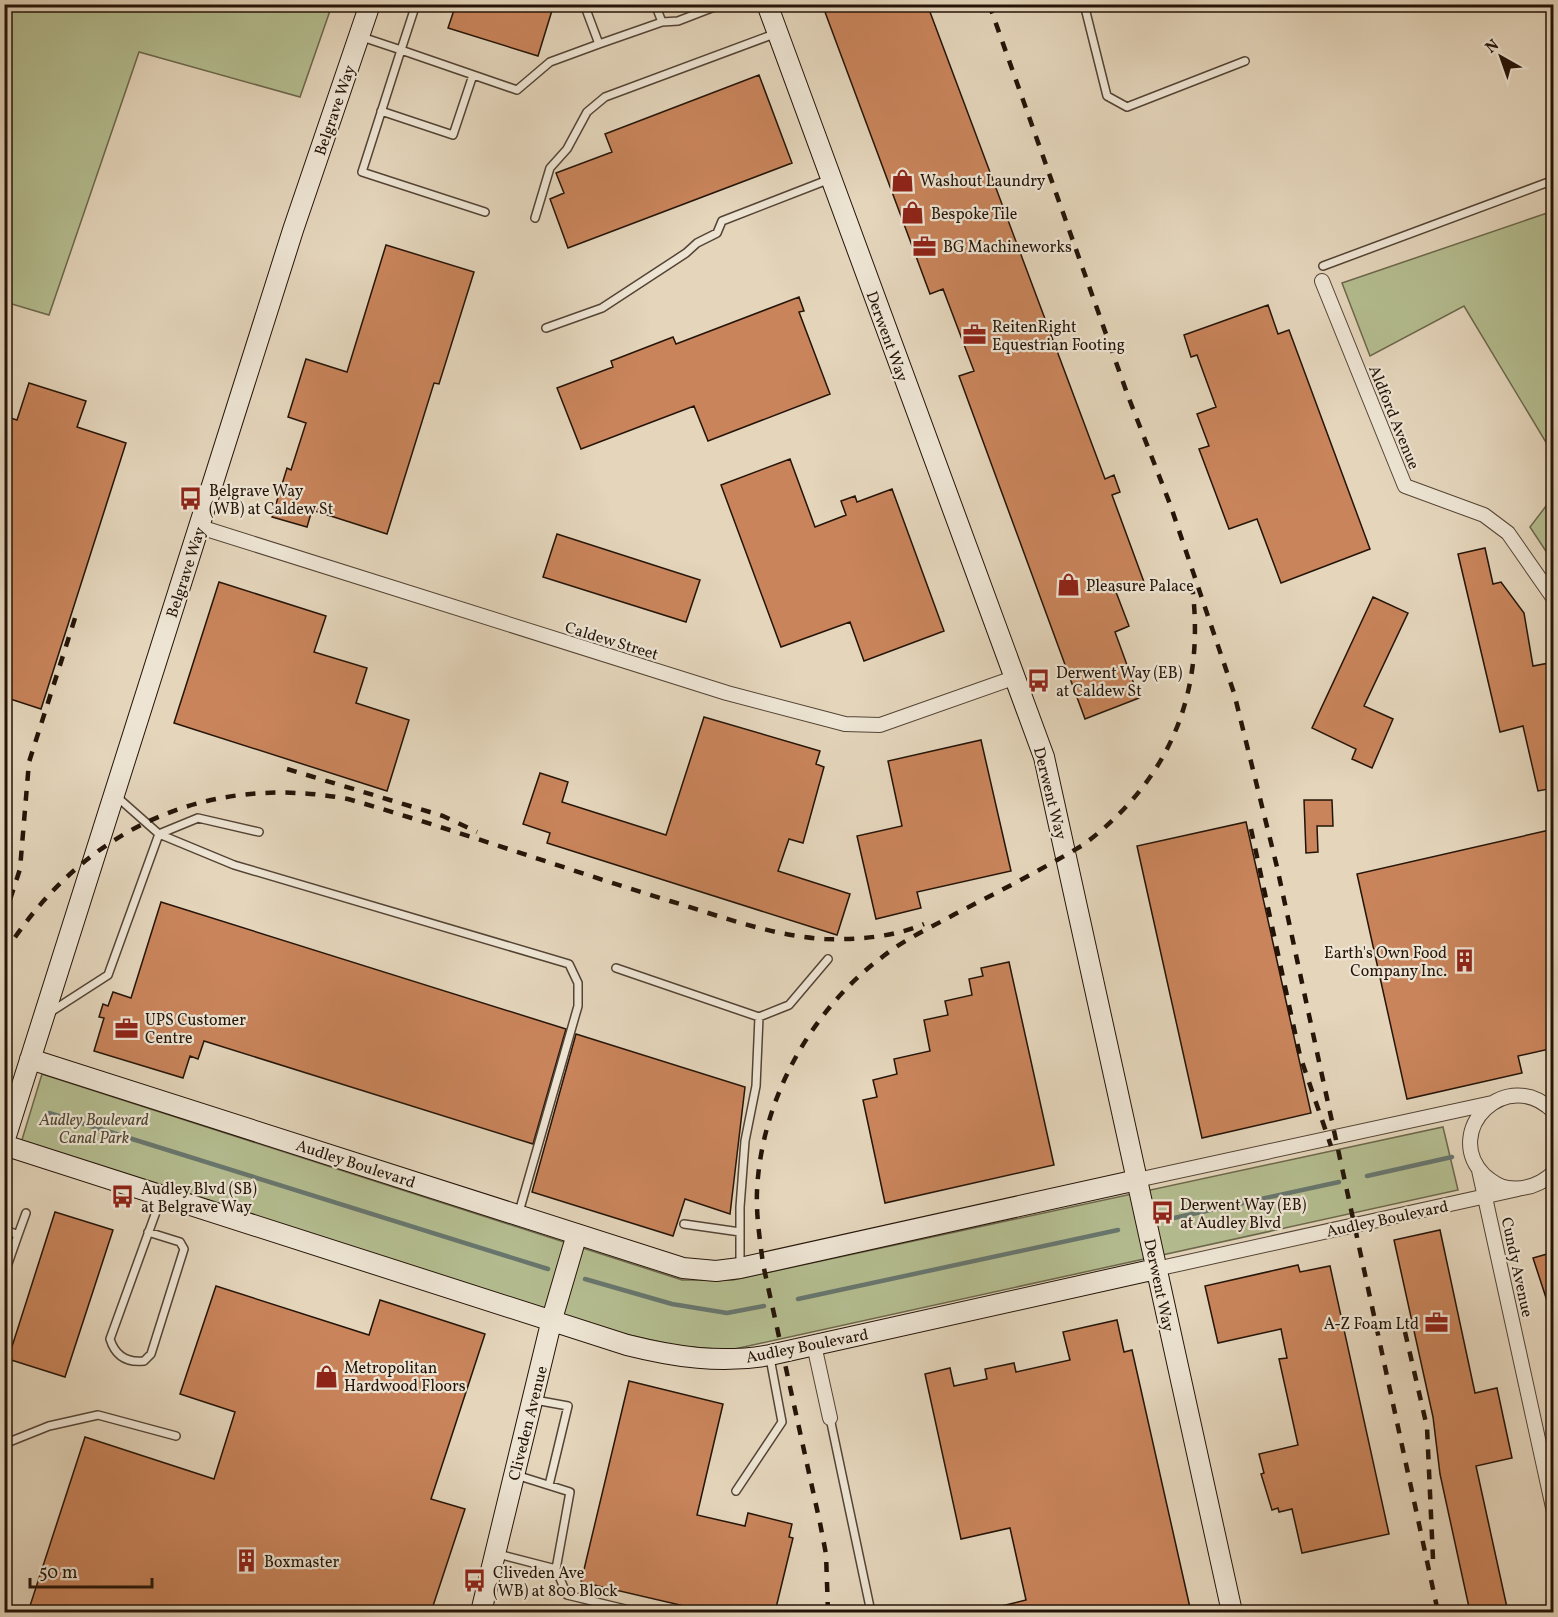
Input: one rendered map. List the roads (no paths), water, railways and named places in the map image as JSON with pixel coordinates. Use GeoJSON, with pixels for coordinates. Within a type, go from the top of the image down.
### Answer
{"type":"FeatureCollection","features":[{"type":"Feature","properties":{"kind":"street","name":"Belgrave Way"},"geometry":{"type":"LineString","coordinates":[[4,1143],[293,230],[370,4]]}},
{"type":"Feature","properties":{"kind":"street","name":"Derwent Way"},"geometry":{"type":"LineString","coordinates":[[767,4],[1044,757],[1232,1612]]}},
{"type":"Feature","properties":{"kind":"street","name":"Aldford Avenue"},"geometry":{"type":"LineString","coordinates":[[1322,281],[1405,486],[1484,515],[1508,533],[1554,599]]}},
{"type":"Feature","properties":{"kind":"street","name":"Caldew Street"},"geometry":{"type":"LineString","coordinates":[[200,527],[727,693],[845,724],[880,725],[1016,677]]}},
{"type":"Feature","properties":{"kind":"street","name":"Audley Boulevard"},"geometry":{"type":"LineString","coordinates":[[30,1059],[683,1268],[716,1271],[740,1268],[1492,1103],[1503,1097],[1518,1095],[1533,1097],[1554,1112]]}},
{"type":"Feature","properties":{"kind":"street","name":"Cundy Avenue"},"geometry":{"type":"LineString","coordinates":[[1492,1103],[1479,1114],[1473,1128],[1471,1149],[1486,1196],[1549,1470],[1554,1512]]}},
{"type":"Feature","properties":{"kind":"street","name":"Audley Boulevard"},"geometry":{"type":"LineString","coordinates":[[4,1143],[668,1355],[728,1360],[770,1355],[1533,1187],[1551,1177]]}},
{"type":"Feature","properties":{"kind":"street"},"geometry":{"type":"LineString","coordinates":[[1479,1170],[1490,1180],[1503,1187],[1518,1189]]}},
{"type":"Feature","properties":{"kind":"street","name":"Cliveden Avenue"},"geometry":{"type":"LineString","coordinates":[[481,1612],[552,1319],[577,1234]]}},
{"type":"Feature","properties":{"kind":"street"},"geometry":{"type":"LineString","coordinates":[[814,1345],[830,1418]]}},
{"type":"Feature","properties":{"kind":"lane"},"geometry":{"type":"LineString","coordinates":[[416,4],[362,172],[485,212]]}},
{"type":"Feature","properties":{"kind":"lane"},"geometry":{"type":"LineString","coordinates":[[584,4],[599,44]]}},
{"type":"Feature","properties":{"kind":"lane"},"geometry":{"type":"LineString","coordinates":[[655,4],[662,22]]}},
{"type":"Feature","properties":{"kind":"lane"},"geometry":{"type":"LineString","coordinates":[[359,36],[517,90],[550,62],[662,22],[678,21],[722,4]]}},
{"type":"Feature","properties":{"kind":"lane"},"geometry":{"type":"LineString","coordinates":[[1084,4],[1107,96],[1127,107],[1245,61]]}},
{"type":"Feature","properties":{"kind":"lane"},"geometry":{"type":"LineString","coordinates":[[535,218],[550,168],[567,149],[587,112],[605,97],[777,33]]}},
{"type":"Feature","properties":{"kind":"lane"},"geometry":{"type":"LineString","coordinates":[[381,111],[453,135],[473,75]]}},
{"type":"Feature","properties":{"kind":"lane"},"geometry":{"type":"LineString","coordinates":[[546,328],[602,308],[686,253],[697,243],[717,233],[722,220],[830,179]]}},
{"type":"Feature","properties":{"kind":"lane"},"geometry":{"type":"LineString","coordinates":[[1323,266],[1554,180]]}},
{"type":"Feature","properties":{"kind":"lane"},"geometry":{"type":"LineString","coordinates":[[115,794],[159,834],[256,872],[569,964],[578,983],[578,1006],[518,1215]]}},
{"type":"Feature","properties":{"kind":"lane"},"geometry":{"type":"LineString","coordinates":[[45,1016],[108,975],[159,834],[198,818],[259,832]]}},
{"type":"Feature","properties":{"kind":"lane"},"geometry":{"type":"LineString","coordinates":[[616,968],[759,1017],[789,1005],[828,959]]}},
{"type":"Feature","properties":{"kind":"lane"},"geometry":{"type":"LineString","coordinates":[[740,1268],[745,1141],[756,1086],[759,1017]]}},
{"type":"Feature","properties":{"kind":"lane"},"geometry":{"type":"LineString","coordinates":[[148,1232],[180,1242],[184,1249],[151,1353],[144,1361],[137,1362],[120,1356],[114,1351],[110,1339],[148,1232],[162,1195]]}},
{"type":"Feature","properties":{"kind":"lane"},"geometry":{"type":"LineString","coordinates":[[4,1275],[26,1213]]}},
{"type":"Feature","properties":{"kind":"lane"},"geometry":{"type":"LineString","coordinates":[[684,1224],[740,1232]]}},
{"type":"Feature","properties":{"kind":"lane"},"geometry":{"type":"LineString","coordinates":[[4,1229],[18,1235]]}},
{"type":"Feature","properties":{"kind":"lane"},"geometry":{"type":"LineString","coordinates":[[736,1491],[782,1422],[770,1355]]}},
{"type":"Feature","properties":{"kind":"lane"},"geometry":{"type":"LineString","coordinates":[[532,1400],[568,1406],[549,1485]]}},
{"type":"Feature","properties":{"kind":"lane"},"geometry":{"type":"LineString","coordinates":[[4,1444],[49,1426],[98,1415],[176,1436]]}},
{"type":"Feature","properties":{"kind":"lane"},"geometry":{"type":"LineString","coordinates":[[830,1418],[871,1612]]}},
{"type":"Feature","properties":{"kind":"lane"},"geometry":{"type":"LineString","coordinates":[[514,1474],[570,1492],[556,1569],[567,1595],[638,1612]]}},
{"type":"Feature","properties":{"kind":"lane"},"geometry":{"type":"LineString","coordinates":[[495,1553],[556,1569]]}},
{"type":"Feature","properties":{"kind":"waterway"},"geometry":{"type":"LineString","coordinates":[[49,1113],[548,1269]]}},
{"type":"Feature","properties":{"kind":"waterway"},"geometry":{"type":"LineString","coordinates":[[1367,1176],[1452,1157]]}},
{"type":"Feature","properties":{"kind":"waterway"},"geometry":{"type":"LineString","coordinates":[[1174,1218],[1339,1182]]}},
{"type":"Feature","properties":{"kind":"waterway"},"geometry":{"type":"LineString","coordinates":[[798,1299],[1118,1230]]}},
{"type":"Feature","properties":{"kind":"waterway"},"geometry":{"type":"LineString","coordinates":[[585,1279],[672,1304],[727,1313],[764,1306]]}},
{"type":"Feature","properties":{"kind":"railway"},"geometry":{"type":"LineString","coordinates":[[989,4],[1128,396],[1170,504],[1234,693],[1277,867],[1438,1612]]}},
{"type":"Feature","properties":{"kind":"railway"},"geometry":{"type":"LineString","coordinates":[[828,1612],[826,1554],[763,1264],[758,1228],[757,1191],[761,1158],[768,1125],[779,1092],[811,1032],[855,980],[881,958],[917,934],[1083,845],[1113,820],[1139,792],[1159,763],[1175,731],[1187,698],[1193,662],[1195,625],[1192,585]]}},
{"type":"Feature","properties":{"kind":"railway"},"geometry":{"type":"LineString","coordinates":[[4,918],[20,869],[29,762],[76,615]]}},
{"type":"Feature","properties":{"kind":"railway"},"geometry":{"type":"LineString","coordinates":[[287,769],[443,816],[477,832]]}},
{"type":"Feature","properties":{"kind":"railway"},"geometry":{"type":"LineString","coordinates":[[4,954],[35,911],[70,874],[109,844],[151,820],[196,804],[244,795],[295,793],[348,799],[727,919],[785,934],[825,939],[850,939],[888,935],[924,924]]}},
{"type":"Feature","properties":{"kind":"railway"},"geometry":{"type":"LineString","coordinates":[[1251,829],[1300,1056],[1331,1146]]}},
{"type":"Feature","properties":{"kind":"railway"},"geometry":{"type":"LineString","coordinates":[[1405,1332],[1427,1427],[1433,1559]]}},
{"type":"Feature","properties":{"kind":"place","name":"Washout Laundry"},"geometry":{"type":"Point","coordinates":[902,180]}},
{"type":"Feature","properties":{"kind":"place","name":"Bespoke Tile"},"geometry":{"type":"Point","coordinates":[913,213]}},
{"type":"Feature","properties":{"kind":"place","name":"BG Machineworks"},"geometry":{"type":"Point","coordinates":[925,246]}},
{"type":"Feature","properties":{"kind":"place","name":"ReitenRight Equestrian Footing"},"geometry":{"type":"Point","coordinates":[974,335]}},
{"type":"Feature","properties":{"kind":"place","name":"Belgrave Way (WB) at Caldew St"},"geometry":{"type":"Point","coordinates":[191,499]}},
{"type":"Feature","properties":{"kind":"place","name":"Pleasure Palace"},"geometry":{"type":"Point","coordinates":[1068,585]}},
{"type":"Feature","properties":{"kind":"place","name":"Derwent Way (EB) at Caldew St"},"geometry":{"type":"Point","coordinates":[1038,681]}},
{"type":"Feature","properties":{"kind":"place","name":"Earth's Own Food Company Inc."},"geometry":{"type":"Point","coordinates":[1465,961]}},
{"type":"Feature","properties":{"kind":"place","name":"UPS Customer Centre"},"geometry":{"type":"Point","coordinates":[127,1028]}},
{"type":"Feature","properties":{"kind":"place","name":"Audley Blvd (SB) at Belgrave Way"},"geometry":{"type":"Point","coordinates":[123,1197]}},
{"type":"Feature","properties":{"kind":"place","name":"Derwent Way (EB) at Audley Blvd"},"geometry":{"type":"Point","coordinates":[1162,1213]}},
{"type":"Feature","properties":{"kind":"place","name":"A-Z Foam Ltd"},"geometry":{"type":"Point","coordinates":[1437,1323]}},
{"type":"Feature","properties":{"kind":"place","name":"Metropolitan Hardwood Floors"},"geometry":{"type":"Point","coordinates":[326,1376]}},
{"type":"Feature","properties":{"kind":"place","name":"Boxmaster"},"geometry":{"type":"Point","coordinates":[246,1561]}},
{"type":"Feature","properties":{"kind":"place","name":"Cliveden Ave (WB) at 800 Block"},"geometry":{"type":"Point","coordinates":[475,1581]}},
{"type":"Feature","properties":{"kind":"park label","name":"Audley Boulevard Canal Park"},"geometry":{"type":"Point","coordinates":[94,1128]}}]}
